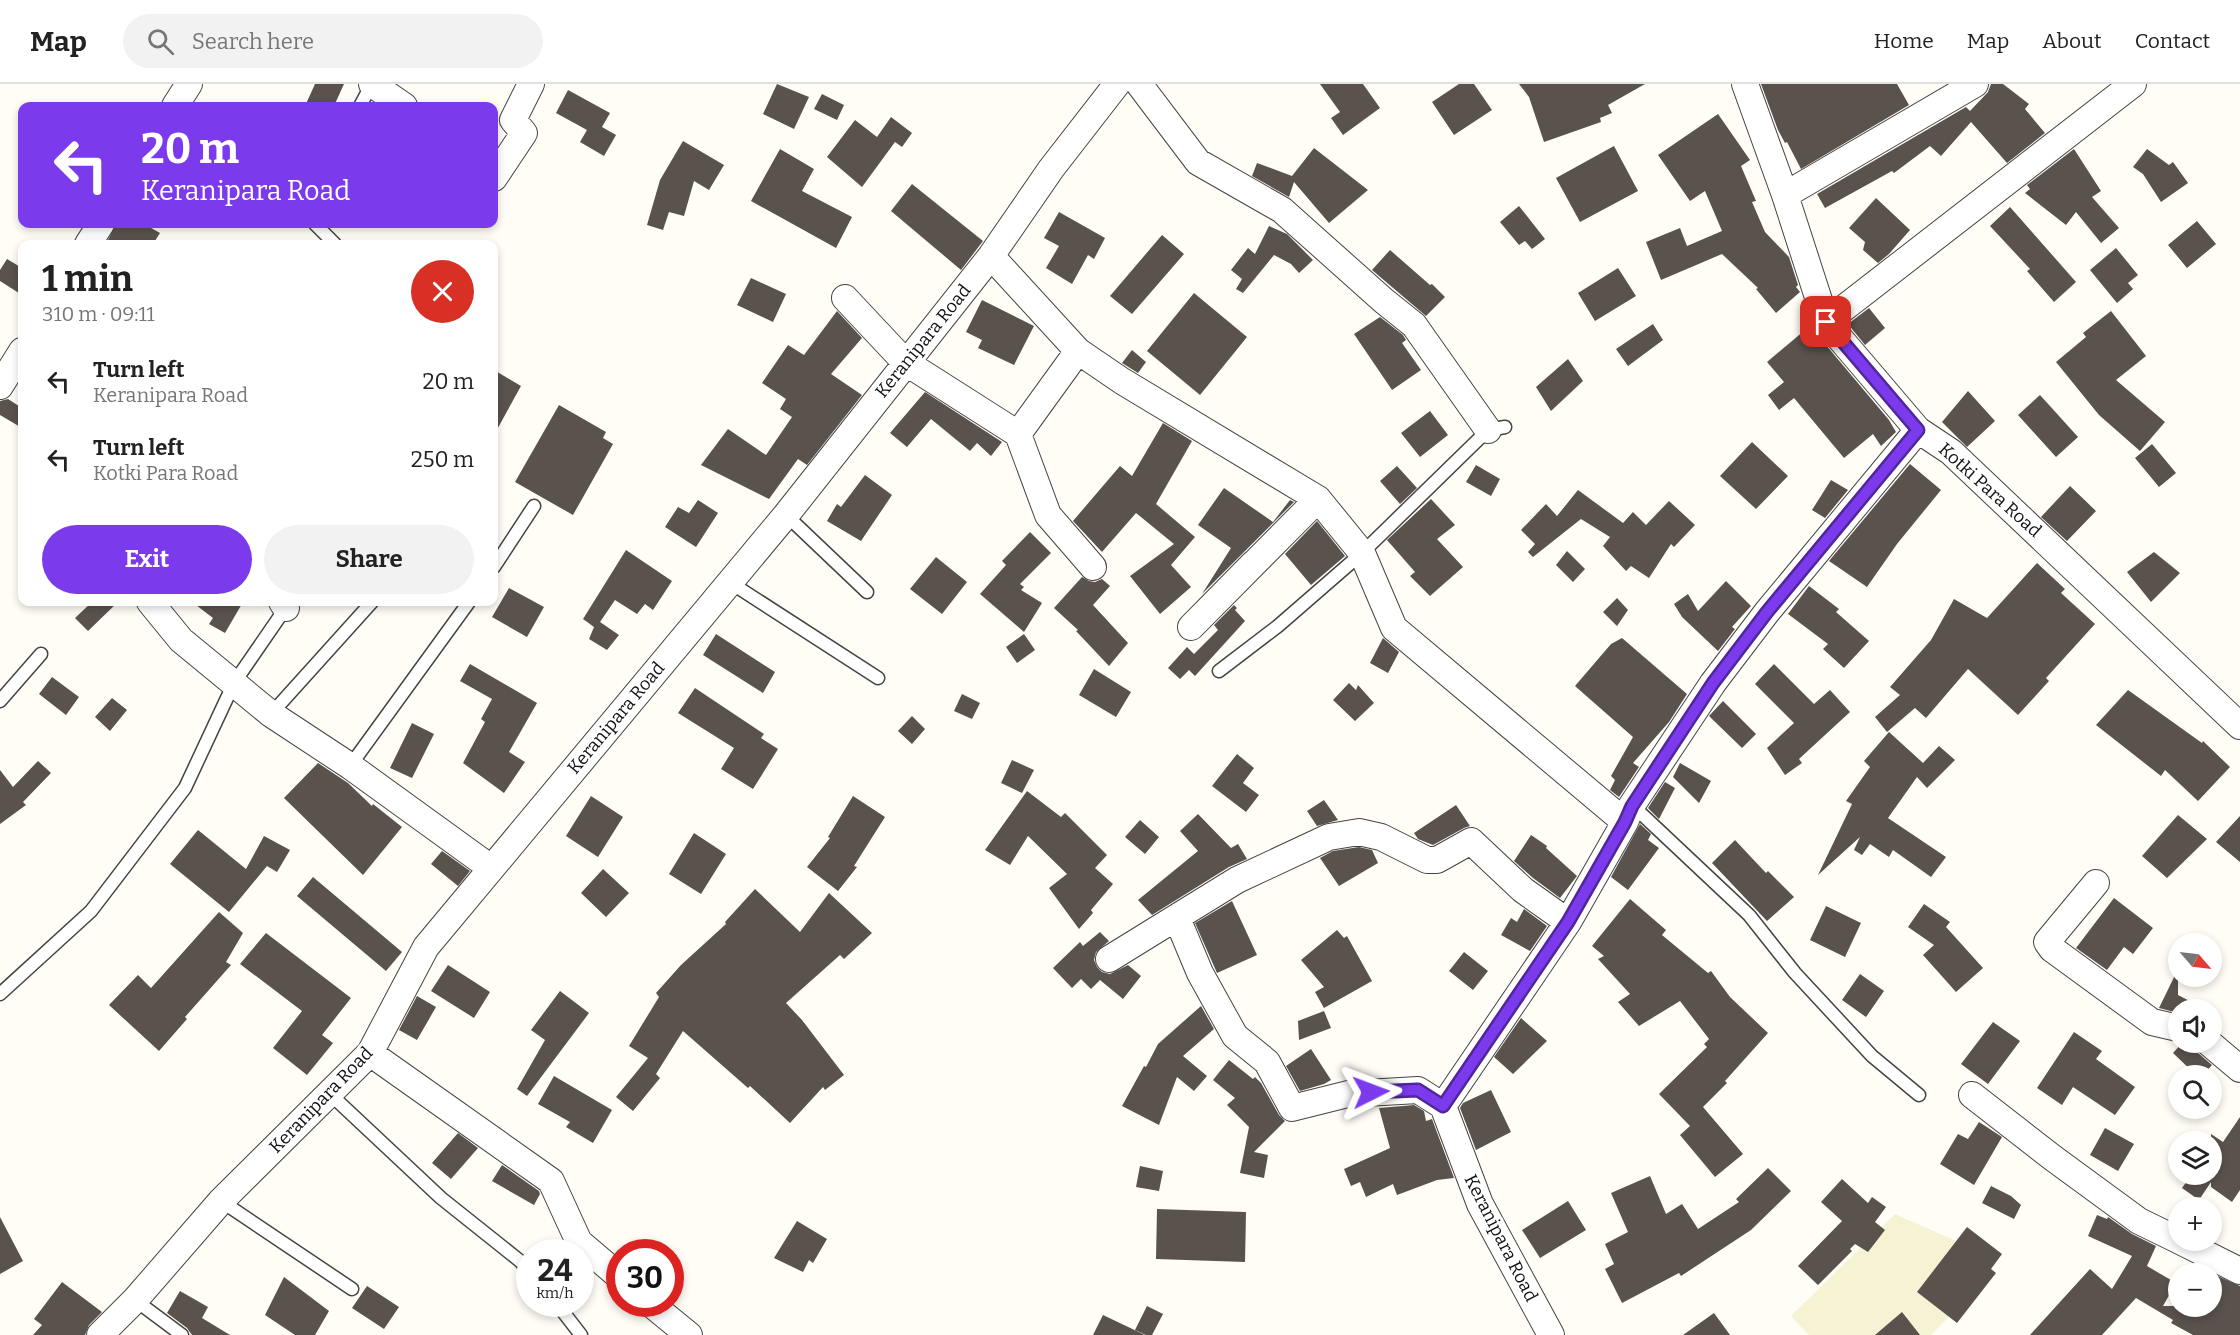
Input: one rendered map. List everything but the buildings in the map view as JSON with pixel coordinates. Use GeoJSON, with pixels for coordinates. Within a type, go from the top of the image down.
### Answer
{"type":"FeatureCollection","features":[{"type":"Feature","properties":{"kind":"street"},"geometry":{"type":"LineString","coordinates":[[178,102],[189,84]]}},
{"type":"Feature","properties":{"kind":"street"},"geometry":{"type":"LineString","coordinates":[[372,84],[398,102]]}},
{"type":"Feature","properties":{"kind":"street"},"geometry":{"type":"LineString","coordinates":[[498,172],[524,133],[513,120],[531,84]]}},
{"type":"Feature","properties":{"kind":"street"},"geometry":{"type":"LineString","coordinates":[[1139,84],[1198,162],[1282,210],[1414,325],[1496,429]]}},
{"type":"Feature","properties":{"kind":"street","name":"Kotki Para Road"},"geometry":{"type":"LineString","coordinates":[[1745,84],[1785,195],[1826,322],[1918,430],[1952,452],[2240,726]]}},
{"type":"Feature","properties":{"kind":"street"},"geometry":{"type":"LineString","coordinates":[[1785,195],[1975,84]]}},
{"type":"Feature","properties":{"kind":"street"},"geometry":{"type":"LineString","coordinates":[[1826,322],[2133,84]]}},
{"type":"Feature","properties":{"kind":"street","name":"Keranipara Road"},"geometry":{"type":"LineString","coordinates":[[100,1335],[135,1300],[221,1201],[370,1053],[426,947],[786,515],[991,256],[1109,87]]}},
{"type":"Feature","properties":{"kind":"street"},"geometry":{"type":"LineString","coordinates":[[991,256],[1078,351],[1122,381],[1318,499],[1362,553],[1394,628],[1628,814]]}},
{"type":"Feature","properties":{"kind":"street"},"geometry":{"type":"LineString","coordinates":[[845,298],[905,362],[1018,434],[1048,515],[1093,567]]}},
{"type":"Feature","properties":{"kind":"street"},"geometry":{"type":"LineString","coordinates":[[1018,434],[1078,351]]}},
{"type":"Feature","properties":{"kind":"street"},"geometry":{"type":"LineString","coordinates":[[8,379],[18,359]]}},
{"type":"Feature","properties":{"kind":"street"},"geometry":{"type":"LineString","coordinates":[[1177,918],[1200,973],[1235,1036],[1266,1062],[1292,1108],[1348,1094],[1418,1090],[1443,1106],[1568,922],[1628,814],[1713,683],[1767,612],[1918,430]]}},
{"type":"Feature","properties":{"kind":"street"},"geometry":{"type":"LineString","coordinates":[[1253,564],[1191,627],[1318,499]]}},
{"type":"Feature","properties":{"kind":"street"},"geometry":{"type":"LineString","coordinates":[[153,606],[181,640],[271,714],[350,766],[491,868]]}},
{"type":"Feature","properties":{"kind":"street"},"geometry":{"type":"LineString","coordinates":[[1109,959],[1237,880],[1329,837],[1359,832],[1381,837],[1427,860],[1437,860],[1471,841],[1523,890],[1568,922]]}},
{"type":"Feature","properties":{"kind":"street"},"geometry":{"type":"LineString","coordinates":[[2096,883],[2047,942],[2052,950],[2152,1022],[2168,1026]]}},
{"type":"Feature","properties":{"kind":"street"},"geometry":{"type":"LineString","coordinates":[[370,1053],[551,1181],[579,1242],[606,1265]]}},
{"type":"Feature","properties":{"kind":"street"},"geometry":{"type":"LineString","coordinates":[[2221,1053],[2240,1069]]}},
{"type":"Feature","properties":{"kind":"street"},"geometry":{"type":"LineString","coordinates":[[1972,1095],[2139,1221],[2168,1235]]}},
{"type":"Feature","properties":{"kind":"street","name":"Keranipara Road"},"geometry":{"type":"LineString","coordinates":[[1443,1106],[1480,1204],[1551,1335]]}},
{"type":"Feature","properties":{"kind":"street"},"geometry":{"type":"LineString","coordinates":[[2200,1251],[2240,1271]]}},
{"type":"Feature","properties":{"kind":"street"},"geometry":{"type":"LineString","coordinates":[[667,1317],[689,1335]]}},
{"type":"Feature","properties":{"kind":"lane"},"geometry":{"type":"LineString","coordinates":[[362,102],[372,84]]}},
{"type":"Feature","properties":{"kind":"lane"},"geometry":{"type":"LineString","coordinates":[[319,228],[331,240]]}},
{"type":"Feature","properties":{"kind":"lane"},"geometry":{"type":"LineString","coordinates":[[1219,671],[1278,626],[1362,553],[1496,429]]}},
{"type":"Feature","properties":{"kind":"lane"},"geometry":{"type":"LineString","coordinates":[[498,557],[534,506]]}},
{"type":"Feature","properties":{"kind":"lane"},"geometry":{"type":"LineString","coordinates":[[786,515],[867,592]]}},
{"type":"Feature","properties":{"kind":"lane"},"geometry":{"type":"LineString","coordinates":[[731,583],[878,678]]}},
{"type":"Feature","properties":{"kind":"lane"},"geometry":{"type":"LineString","coordinates":[[0,994],[91,911],[185,788],[234,683],[285,606]]}},
{"type":"Feature","properties":{"kind":"lane"},"geometry":{"type":"LineString","coordinates":[[271,714],[368,606]]}},
{"type":"Feature","properties":{"kind":"lane"},"geometry":{"type":"LineString","coordinates":[[350,766],[466,606]]}},
{"type":"Feature","properties":{"kind":"lane"},"geometry":{"type":"LineString","coordinates":[[0,701],[41,654]]}},
{"type":"Feature","properties":{"kind":"lane"},"geometry":{"type":"LineString","coordinates":[[1628,814],[1749,915],[1795,974],[1872,1056],[1920,1095]]}},
{"type":"Feature","properties":{"kind":"lane"},"geometry":{"type":"LineString","coordinates":[[329,1094],[441,1198],[516,1258]]}},
{"type":"Feature","properties":{"kind":"lane"},"geometry":{"type":"LineString","coordinates":[[221,1201],[352,1289]]}},
{"type":"Feature","properties":{"kind":"lane"},"geometry":{"type":"LineString","coordinates":[[135,1300],[182,1335]]}},
{"type":"Feature","properties":{"kind":"lane"},"geometry":{"type":"LineString","coordinates":[[567,1317],[581,1335]]}},
{"type":"Feature","properties":{"kind":"shaded area"},"geometry":{"type":"Polygon","coordinates":[[[1895,1214],[1979,1251],[1960,1306],[1931,1335],[1809,1335],[1791,1316],[1895,1214]]]}},
{"type":"Feature","properties":{"kind":"route"},"geometry":{"type":"LineString","coordinates":[[1371,1092],[1418,1090],[1443,1106],[1568,922],[1632,806],[1713,683],[1767,612],[1918,430],[1826,322]]}}]}
